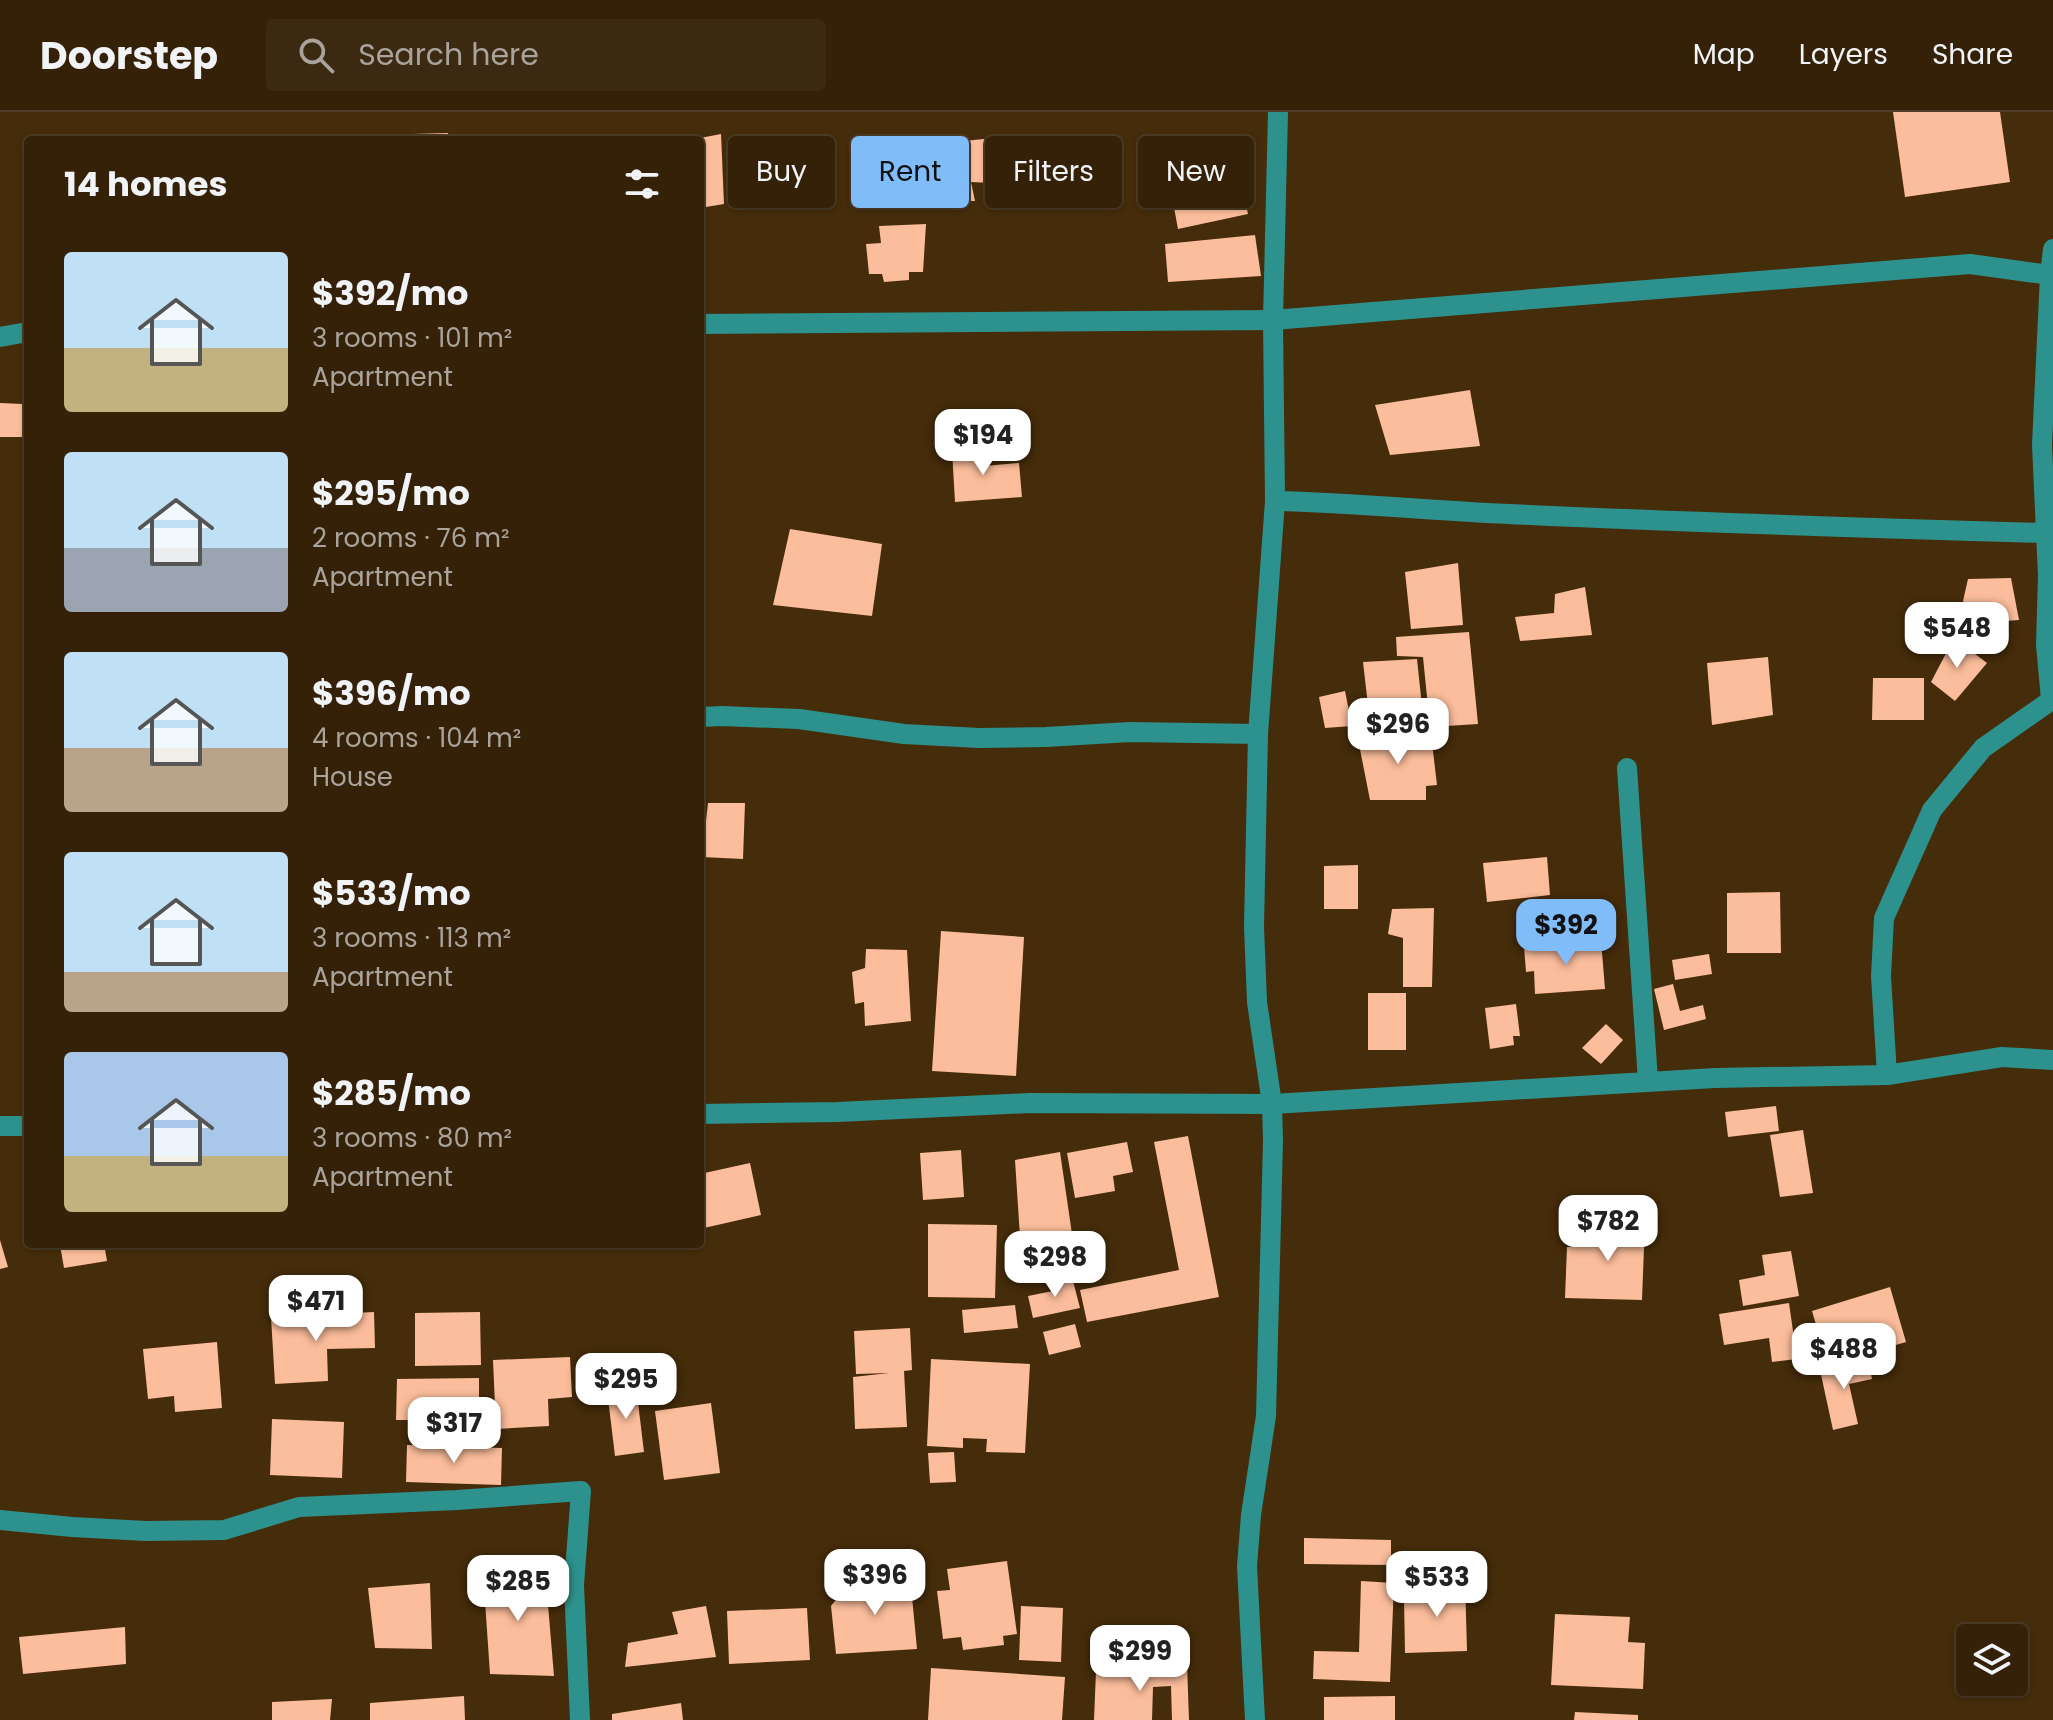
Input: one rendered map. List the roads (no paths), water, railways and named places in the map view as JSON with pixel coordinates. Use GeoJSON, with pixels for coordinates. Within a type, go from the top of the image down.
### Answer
{"type":"FeatureCollection","features":[{"type":"Feature","properties":{"kind":"street"},"geometry":{"type":"LineString","coordinates":[[1255,1720],[1247,1566],[1251,1515],[1266,1416],[1273,1156],[1272,1104],[1257,1002],[1254,927],[1258,734],[1275,501],[1273,320],[1278,112]]}},
{"type":"Feature","properties":{"kind":"street"},"geometry":{"type":"LineString","coordinates":[[1887,1075],[1881,976],[1884,918],[1932,810],[1983,748],[2052,699],[2046,645],[2048,575],[2042,445],[2053,249]]}},
{"type":"Feature","properties":{"kind":"street"},"geometry":{"type":"LineString","coordinates":[[704,324],[1273,320],[1970,264],[2051,275]]}},
{"type":"Feature","properties":{"kind":"street"},"geometry":{"type":"LineString","coordinates":[[0,337],[24,333]]}},
{"type":"Feature","properties":{"kind":"street"},"geometry":{"type":"LineString","coordinates":[[1275,501],[1339,502],[1519,515],[2046,533]]}},
{"type":"Feature","properties":{"kind":"street"},"geometry":{"type":"LineString","coordinates":[[704,717],[799,719],[904,734],[979,738],[1130,732],[1258,734]]}},
{"type":"Feature","properties":{"kind":"street"},"geometry":{"type":"LineString","coordinates":[[1627,768],[1648,1081]]}},
{"type":"Feature","properties":{"kind":"street"},"geometry":{"type":"LineString","coordinates":[[704,1114],[837,1112],[1030,1103],[1272,1104],[1648,1081],[1887,1075],[2002,1057],[2053,1060]]}},
{"type":"Feature","properties":{"kind":"street"},"geometry":{"type":"LineString","coordinates":[[0,1126],[24,1126]]}},
{"type":"Feature","properties":{"kind":"street"},"geometry":{"type":"LineString","coordinates":[[0,1520],[146,1531],[224,1530],[299,1507],[581,1491],[574,1585],[580,1720]]}}]}
